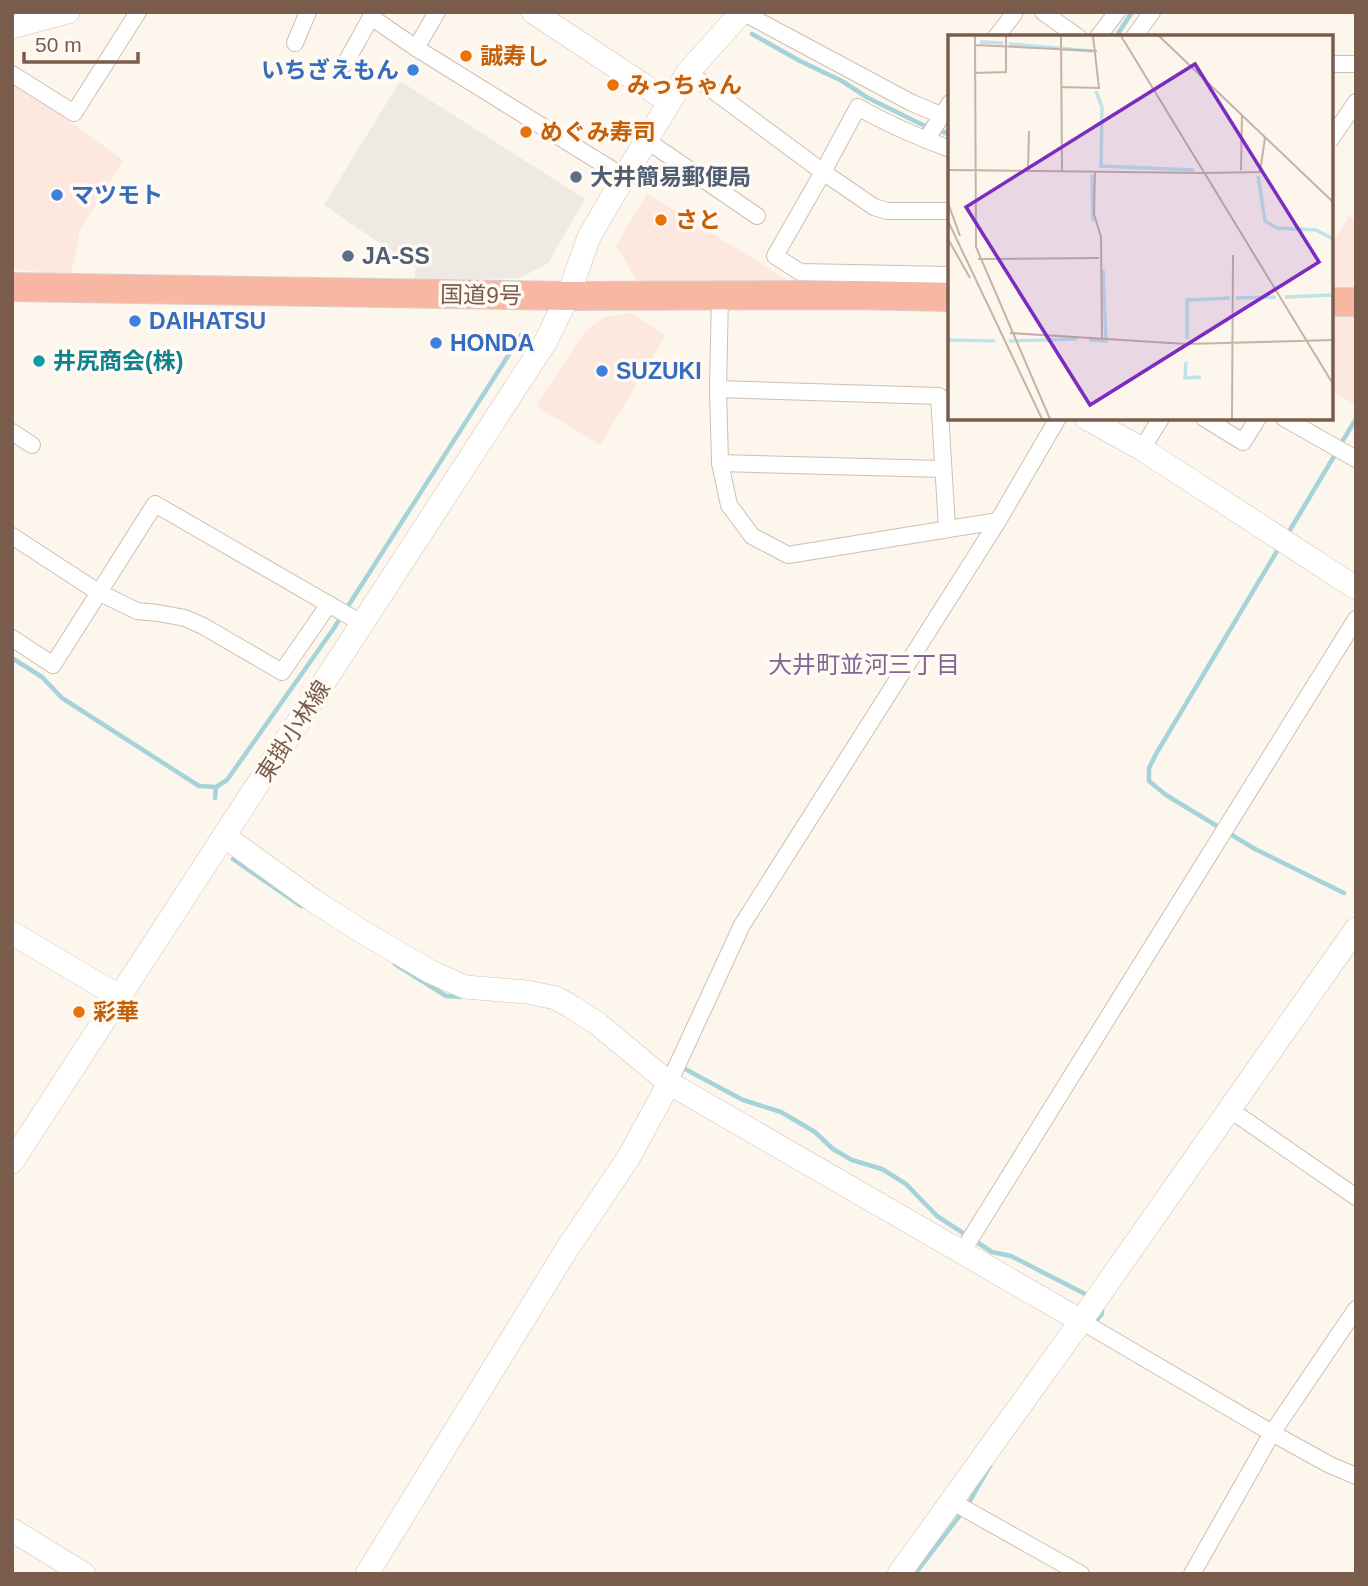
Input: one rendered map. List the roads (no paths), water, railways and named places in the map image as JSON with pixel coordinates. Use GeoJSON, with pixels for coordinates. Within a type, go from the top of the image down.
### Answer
{"type":"FeatureCollection","features":[{"type":"Feature","properties":{"kind":"highway","name":"国道9号"},"geometry":{"type":"LineString","coordinates":[[12,287],[568,296],[948,297]]}},
{"type":"Feature","properties":{"kind":"highway"},"geometry":{"type":"LineString","coordinates":[[1333,302],[1356,302]]}},
{"type":"Feature","properties":{"kind":"street"},"geometry":{"type":"LineString","coordinates":[[12,27],[68,12]]}},
{"type":"Feature","properties":{"kind":"street"},"geometry":{"type":"LineString","coordinates":[[12,74],[74,113],[138,12]]}},
{"type":"Feature","properties":{"kind":"street"},"geometry":{"type":"LineString","coordinates":[[295,43],[308,12]]}},
{"type":"Feature","properties":{"kind":"street"},"geometry":{"type":"LineString","coordinates":[[416,48],[437,12]]}},
{"type":"Feature","properties":{"kind":"street"},"geometry":{"type":"LineString","coordinates":[[533,12],[669,102]]}},
{"type":"Feature","properties":{"kind":"street"},"geometry":{"type":"LineString","coordinates":[[1043,12],[1075,35]]}},
{"type":"Feature","properties":{"kind":"street"},"geometry":{"type":"LineString","coordinates":[[1100,35],[1117,12]]}},
{"type":"Feature","properties":{"kind":"street"},"geometry":{"type":"LineString","coordinates":[[1135,35],[1152,12]]}},
{"type":"Feature","properties":{"kind":"street"},"geometry":{"type":"LineString","coordinates":[[741,13],[912,103],[945,109],[926,140]]}},
{"type":"Feature","properties":{"kind":"street","name":"東掛小林線"},"geometry":{"type":"LineString","coordinates":[[12,1162],[546,341],[568,296],[589,237],[688,72],[741,13]]}},
{"type":"Feature","properties":{"kind":"street"},"geometry":{"type":"LineString","coordinates":[[998,35],[1015,13]]}},
{"type":"Feature","properties":{"kind":"street"},"geometry":{"type":"LineString","coordinates":[[345,64],[372,15],[416,48],[624,177]]}},
{"type":"Feature","properties":{"kind":"street"},"geometry":{"type":"LineString","coordinates":[[1333,64],[1356,64]]}},
{"type":"Feature","properties":{"kind":"street"},"geometry":{"type":"LineString","coordinates":[[688,72],[874,207],[887,211],[948,211]]}},
{"type":"Feature","properties":{"kind":"street"},"geometry":{"type":"LineString","coordinates":[[1333,136],[1356,102]]}},
{"type":"Feature","properties":{"kind":"street"},"geometry":{"type":"LineString","coordinates":[[948,148],[859,107],[775,256],[800,272],[948,275]]}},
{"type":"Feature","properties":{"kind":"street"},"geometry":{"type":"LineString","coordinates":[[646,140],[757,216]]}},
{"type":"Feature","properties":{"kind":"street"},"geometry":{"type":"LineString","coordinates":[[720,296],[720,463],[729,505],[752,536],[788,555],[998,520]]}},
{"type":"Feature","properties":{"kind":"street"},"geometry":{"type":"LineString","coordinates":[[718,389],[939,396],[947,528]]}},
{"type":"Feature","properties":{"kind":"street"},"geometry":{"type":"LineString","coordinates":[[366,1574],[567,1249],[629,1157],[669,1083],[742,925],[998,520],[1057,420]]}},
{"type":"Feature","properties":{"kind":"street"},"geometry":{"type":"LineString","coordinates":[[1090,420],[1142,449],[1356,588]]}},
{"type":"Feature","properties":{"kind":"street"},"geometry":{"type":"LineString","coordinates":[[1142,449],[1160,420]]}},
{"type":"Feature","properties":{"kind":"street"},"geometry":{"type":"LineString","coordinates":[[1207,420],[1243,442],[1257,420]]}},
{"type":"Feature","properties":{"kind":"street"},"geometry":{"type":"LineString","coordinates":[[1288,420],[1356,459]]}},
{"type":"Feature","properties":{"kind":"street"},"geometry":{"type":"LineString","coordinates":[[12,432],[32,445]]}},
{"type":"Feature","properties":{"kind":"street"},"geometry":{"type":"LineString","coordinates":[[720,463],[943,469]]}},
{"type":"Feature","properties":{"kind":"street"},"geometry":{"type":"LineString","coordinates":[[12,638],[53,665],[155,504],[363,624]]}},
{"type":"Feature","properties":{"kind":"street"},"geometry":{"type":"LineString","coordinates":[[12,536],[99,593],[137,611],[185,618],[282,672],[329,604]]}},
{"type":"Feature","properties":{"kind":"street"},"geometry":{"type":"LineString","coordinates":[[962,1252],[1356,619]]}},
{"type":"Feature","properties":{"kind":"street"},"geometry":{"type":"LineString","coordinates":[[224,836],[314,901],[431,972],[465,988],[527,992],[556,998],[572,1007],[598,1024],[669,1083],[1272,1433],[1356,1476]]}},
{"type":"Feature","properties":{"kind":"street"},"geometry":{"type":"LineString","coordinates":[[899,1574],[1081,1321],[1356,929]]}},
{"type":"Feature","properties":{"kind":"street"},"geometry":{"type":"LineString","coordinates":[[12,933],[120,997]]}},
{"type":"Feature","properties":{"kind":"street"},"geometry":{"type":"LineString","coordinates":[[1229,1110],[1356,1197]]}},
{"type":"Feature","properties":{"kind":"street"},"geometry":{"type":"LineString","coordinates":[[1192,1574],[1272,1433],[1356,1310]]}},
{"type":"Feature","properties":{"kind":"street"},"geometry":{"type":"LineString","coordinates":[[951,1501],[1080,1574]]}},
{"type":"Feature","properties":{"kind":"street"},"geometry":{"type":"LineString","coordinates":[[12,1530],[75,1572]]}},
{"type":"Feature","properties":{"kind":"waterway"},"geometry":{"type":"LineString","coordinates":[[1117,35],[1132,12]]}},
{"type":"Feature","properties":{"kind":"waterway"},"geometry":{"type":"LineString","coordinates":[[752,34],[842,81],[868,98],[923,125],[948,133]]}},
{"type":"Feature","properties":{"kind":"waterway"},"geometry":{"type":"LineString","coordinates":[[12,658],[42,677],[62,698],[199,786],[216,787],[227,780],[334,628],[522,334]]}},
{"type":"Feature","properties":{"kind":"waterway"},"geometry":{"type":"LineString","coordinates":[[1340,445],[1356,419]]}},
{"type":"Feature","properties":{"kind":"waterway"},"geometry":{"type":"LineString","coordinates":[[1287,535],[1336,453]]}},
{"type":"Feature","properties":{"kind":"waterway"},"geometry":{"type":"LineString","coordinates":[[1280,546],[1156,754],[1149,768],[1149,781],[1166,795],[1255,849],[1344,893]]}},
{"type":"Feature","properties":{"kind":"waterway"},"geometry":{"type":"LineString","coordinates":[[215,798],[216,787]]}},
{"type":"Feature","properties":{"kind":"waterway"},"geometry":{"type":"LineString","coordinates":[[233,859],[301,906]]}},
{"type":"Feature","properties":{"kind":"waterway"},"geometry":{"type":"LineString","coordinates":[[395,964],[446,996],[462,997]]}},
{"type":"Feature","properties":{"kind":"waterway"},"geometry":{"type":"LineString","coordinates":[[685,1069],[743,1100],[781,1112],[815,1132],[833,1149],[852,1160],[882,1169],[906,1184],[937,1216],[992,1252],[1011,1256],[1091,1297]]}},
{"type":"Feature","properties":{"kind":"waterway"},"geometry":{"type":"LineString","coordinates":[[1094,1323],[1102,1314],[1102,1307]]}},
{"type":"Feature","properties":{"kind":"waterway"},"geometry":{"type":"LineString","coordinates":[[915,1574],[967,1506],[990,1466]]}},
{"type":"Feature","properties":{"kind":"place","name":"誠寿し"},"geometry":{"type":"Point","coordinates":[466,56]}},
{"type":"Feature","properties":{"kind":"place","name":"いちざえもん"},"geometry":{"type":"Point","coordinates":[413,70]}},
{"type":"Feature","properties":{"kind":"place","name":"みっちゃん"},"geometry":{"type":"Point","coordinates":[613,85]}},
{"type":"Feature","properties":{"kind":"place","name":"めぐみ寿司"},"geometry":{"type":"Point","coordinates":[526,132]}},
{"type":"Feature","properties":{"kind":"place","name":"大井簡易郵便局"},"geometry":{"type":"Point","coordinates":[576,177]}},
{"type":"Feature","properties":{"kind":"place","name":"マツモト"},"geometry":{"type":"Point","coordinates":[57,195]}},
{"type":"Feature","properties":{"kind":"place","name":"さと"},"geometry":{"type":"Point","coordinates":[661,220]}},
{"type":"Feature","properties":{"kind":"place","name":"JA-SS"},"geometry":{"type":"Point","coordinates":[348,256]}},
{"type":"Feature","properties":{"kind":"place","name":"DAIHATSU"},"geometry":{"type":"Point","coordinates":[135,321]}},
{"type":"Feature","properties":{"kind":"place","name":"HONDA"},"geometry":{"type":"Point","coordinates":[436,343]}},
{"type":"Feature","properties":{"kind":"place","name":"井尻商会(株)"},"geometry":{"type":"Point","coordinates":[39,361]}},
{"type":"Feature","properties":{"kind":"place","name":"SUZUKI"},"geometry":{"type":"Point","coordinates":[602,371]}},
{"type":"Feature","properties":{"kind":"place","name":"彩華"},"geometry":{"type":"Point","coordinates":[79,1012]}},
{"type":"Feature","properties":{"kind":"district","name":"大井町並河三丁目"},"geometry":{"type":"Point","coordinates":[864,664]}}]}
